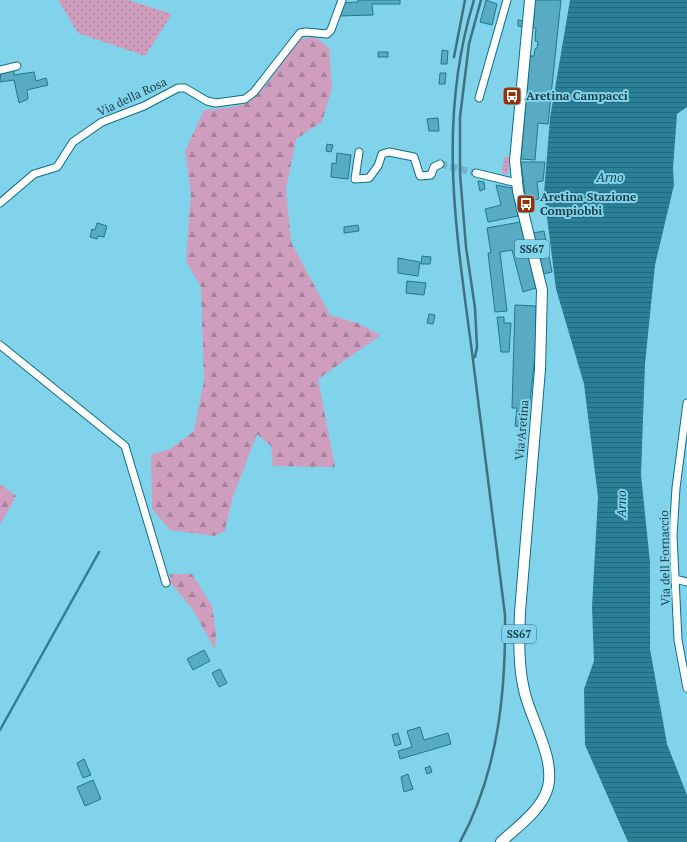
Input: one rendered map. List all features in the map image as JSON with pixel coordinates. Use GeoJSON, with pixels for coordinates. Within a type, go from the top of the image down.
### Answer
{"type":"FeatureCollection","features":[{"type":"Feature","properties":{"kind":"main road","name":"Via Aretina"},"geometry":{"type":"LineString","coordinates":[[501,842],[532,813],[541,801],[548,788],[549,778],[548,765],[525,694],[519,647],[520,612],[540,370],[542,290],[517,183],[515,161],[530,0]]}},
{"type":"Feature","properties":{"kind":"street","name":"Via della Rosa"},"geometry":{"type":"LineString","coordinates":[[0,203],[34,174],[57,167],[73,142],[102,122],[144,106],[178,88],[185,88],[207,101],[216,103],[245,98],[254,92],[300,33],[306,32],[326,34],[331,30],[342,0]]}},
{"type":"Feature","properties":{"kind":"street"},"geometry":{"type":"LineString","coordinates":[[479,98],[507,0]]}},
{"type":"Feature","properties":{"kind":"street"},"geometry":{"type":"LineString","coordinates":[[0,70],[17,66]]}},
{"type":"Feature","properties":{"kind":"street"},"geometry":{"type":"LineString","coordinates":[[359,152],[355,179],[369,178],[378,166],[382,154],[388,152],[414,157],[420,176],[431,175],[434,167],[440,164]]}},
{"type":"Feature","properties":{"kind":"street"},"geometry":{"type":"LineString","coordinates":[[476,173],[517,183]]}},
{"type":"Feature","properties":{"kind":"street"},"geometry":{"type":"LineString","coordinates":[[0,345],[124,446],[166,583]]}},
{"type":"Feature","properties":{"kind":"street","name":"Via dell Fornaccio"},"geometry":{"type":"LineString","coordinates":[[687,403],[675,504],[673,536],[678,640],[687,688]]}},
{"type":"Feature","properties":{"kind":"street"},"geometry":{"type":"LineString","coordinates":[[675,579],[687,582]]}},
{"type":"Feature","properties":{"kind":"green space"},"geometry":{"type":"Polygon","coordinates":[[[58,0],[128,0],[172,14],[145,56],[78,33],[58,0]]]}},
{"type":"Feature","properties":{"kind":"green space"},"geometry":{"type":"Polygon","coordinates":[[[316,37],[329,48],[332,88],[322,122],[296,139],[286,189],[291,242],[330,315],[357,323],[381,335],[318,379],[335,467],[273,466],[271,446],[257,434],[232,499],[225,531],[214,536],[170,530],[152,509],[151,455],[170,449],[194,431],[204,381],[201,287],[186,261],[191,193],[185,151],[204,110],[233,107],[249,102],[260,92],[299,39],[316,37]]]}},
{"type":"Feature","properties":{"kind":"green space"},"geometry":{"type":"Polygon","coordinates":[[[504,157],[510,157],[508,172],[506,175],[503,174],[502,171],[504,157]]]}},
{"type":"Feature","properties":{"kind":"green space"},"geometry":{"type":"Polygon","coordinates":[[[0,484],[16,496],[0,525],[0,484]]]}},
{"type":"Feature","properties":{"kind":"green space"},"geometry":{"type":"Polygon","coordinates":[[[170,574],[192,574],[212,606],[216,633],[215,650],[193,610],[170,582],[170,574]]]}},
{"type":"Feature","properties":{"kind":"water","name":"Arno"},"geometry":{"type":"Polygon","coordinates":[[[570,0],[687,0],[687,107],[677,114],[673,168],[674,185],[655,265],[645,364],[641,475],[650,562],[650,649],[667,744],[687,795],[687,842],[628,842],[585,745],[584,689],[594,661],[592,607],[598,497],[584,384],[556,289],[544,193],[550,118],[570,0]]]}},
{"type":"Feature","properties":{"kind":"building"},"geometry":{"type":"Polygon","coordinates":[[[358,0],[400,0],[400,4],[372,4],[373,15],[339,16],[343,3],[358,2],[358,0]]]}},
{"type":"Feature","properties":{"kind":"building"},"geometry":{"type":"Polygon","coordinates":[[[486,0],[497,4],[492,25],[480,22],[486,0]]]}},
{"type":"Feature","properties":{"kind":"building"},"geometry":{"type":"Polygon","coordinates":[[[535,0],[561,0],[548,124],[538,123],[535,160],[521,159],[530,56],[534,56],[538,42],[535,41],[536,28],[533,28],[535,0]]]}},
{"type":"Feature","properties":{"kind":"building"},"geometry":{"type":"Polygon","coordinates":[[[518,20],[525,21],[524,27],[518,26],[518,20]]]}},
{"type":"Feature","properties":{"kind":"building"},"geometry":{"type":"Polygon","coordinates":[[[442,50],[448,51],[447,64],[441,64],[442,50]]]}},
{"type":"Feature","properties":{"kind":"building"},"geometry":{"type":"Polygon","coordinates":[[[378,52],[388,52],[388,57],[378,57],[378,52]]]}},
{"type":"Feature","properties":{"kind":"building"},"geometry":{"type":"Polygon","coordinates":[[[14,69],[14,75],[34,72],[36,81],[46,78],[48,85],[27,90],[28,99],[19,103],[14,80],[0,82],[1,71],[14,69]]]}},
{"type":"Feature","properties":{"kind":"building"},"geometry":{"type":"Polygon","coordinates":[[[440,73],[446,73],[445,84],[439,84],[440,73]]]}},
{"type":"Feature","properties":{"kind":"building"},"geometry":{"type":"Polygon","coordinates":[[[438,118],[439,131],[429,131],[427,119],[438,118]]]}},
{"type":"Feature","properties":{"kind":"building"},"geometry":{"type":"Polygon","coordinates":[[[327,144],[333,145],[331,152],[326,151],[327,144]]]}},
{"type":"Feature","properties":{"kind":"building"},"geometry":{"type":"Polygon","coordinates":[[[337,153],[351,155],[348,179],[331,177],[332,163],[336,164],[337,153]]]}},
{"type":"Feature","properties":{"kind":"building"},"geometry":{"type":"Polygon","coordinates":[[[521,162],[545,162],[543,181],[537,182],[539,199],[526,202],[521,162]]]}},
{"type":"Feature","properties":{"kind":"building"},"geometry":{"type":"Polygon","coordinates":[[[478,181],[484,182],[485,189],[480,191],[478,181]]]}},
{"type":"Feature","properties":{"kind":"building"},"geometry":{"type":"Polygon","coordinates":[[[496,185],[512,188],[518,216],[488,222],[485,209],[501,205],[496,185]]]}},
{"type":"Feature","properties":{"kind":"building"},"geometry":{"type":"Polygon","coordinates":[[[520,222],[536,288],[523,292],[512,250],[500,252],[507,311],[495,312],[488,253],[491,253],[487,228],[520,222]]]}},
{"type":"Feature","properties":{"kind":"building"},"geometry":{"type":"Polygon","coordinates":[[[97,223],[107,226],[104,237],[98,236],[97,239],[90,237],[92,229],[95,230],[97,223]]]}},
{"type":"Feature","properties":{"kind":"building"},"geometry":{"type":"Polygon","coordinates":[[[358,225],[359,231],[344,233],[344,227],[358,225]]]}},
{"type":"Feature","properties":{"kind":"building"},"geometry":{"type":"Polygon","coordinates":[[[544,231],[552,272],[544,274],[533,233],[544,231]]]}},
{"type":"Feature","properties":{"kind":"building"},"geometry":{"type":"Polygon","coordinates":[[[422,256],[431,257],[430,264],[421,264],[422,256]]]}},
{"type":"Feature","properties":{"kind":"building"},"geometry":{"type":"Polygon","coordinates":[[[398,258],[420,262],[418,276],[398,273],[398,258]]]}},
{"type":"Feature","properties":{"kind":"building"},"geometry":{"type":"Polygon","coordinates":[[[407,281],[426,283],[424,295],[406,293],[407,281]]]}},
{"type":"Feature","properties":{"kind":"building"},"geometry":{"type":"Polygon","coordinates":[[[515,305],[536,306],[535,356],[527,428],[515,426],[517,408],[512,408],[515,305]]]}},
{"type":"Feature","properties":{"kind":"building"},"geometry":{"type":"Polygon","coordinates":[[[429,314],[435,315],[433,324],[427,323],[429,314]]]}},
{"type":"Feature","properties":{"kind":"building"},"geometry":{"type":"Polygon","coordinates":[[[497,317],[504,317],[504,323],[511,323],[509,352],[501,352],[497,317]]]}},
{"type":"Feature","properties":{"kind":"building"},"geometry":{"type":"Polygon","coordinates":[[[520,434],[527,434],[526,441],[519,440],[520,434]]]}},
{"type":"Feature","properties":{"kind":"building"},"geometry":{"type":"Polygon","coordinates":[[[204,650],[210,661],[193,670],[187,659],[204,650]]]}},
{"type":"Feature","properties":{"kind":"building"},"geometry":{"type":"Polygon","coordinates":[[[220,669],[227,683],[219,687],[212,673],[220,669]]]}},
{"type":"Feature","properties":{"kind":"building"},"geometry":{"type":"Polygon","coordinates":[[[420,727],[424,740],[448,733],[451,744],[400,759],[398,751],[412,747],[407,731],[420,727]]]}},
{"type":"Feature","properties":{"kind":"building"},"geometry":{"type":"Polygon","coordinates":[[[398,733],[401,744],[395,746],[392,735],[398,733]]]}},
{"type":"Feature","properties":{"kind":"building"},"geometry":{"type":"Polygon","coordinates":[[[84,759],[91,775],[83,778],[77,763],[84,759]]]}},
{"type":"Feature","properties":{"kind":"building"},"geometry":{"type":"Polygon","coordinates":[[[430,766],[432,772],[427,774],[425,768],[430,766]]]}},
{"type":"Feature","properties":{"kind":"building"},"geometry":{"type":"Polygon","coordinates":[[[408,774],[413,789],[404,792],[401,777],[408,774]]]}},
{"type":"Feature","properties":{"kind":"building"},"geometry":{"type":"Polygon","coordinates":[[[93,780],[101,799],[85,806],[77,787],[93,780]]]}},
{"type":"Feature","properties":{"kind":"waterway"},"geometry":{"type":"LineString","coordinates":[[0,730],[99,552]]}},
{"type":"Feature","properties":{"kind":"tunnel"},"geometry":{"type":"LineString","coordinates":[[440,164],[476,173]]}},
{"type":"Feature","properties":{"kind":"railway"},"geometry":{"type":"LineString","coordinates":[[454,57],[465,0]]}},
{"type":"Feature","properties":{"kind":"railway"},"geometry":{"type":"LineString","coordinates":[[460,842],[473,816],[491,760],[501,702],[505,644],[505,615],[460,263],[453,176],[453,132],[456,89],[463,45],[474,0]]}},
{"type":"Feature","properties":{"kind":"railway"},"geometry":{"type":"LineString","coordinates":[[475,357],[477,347],[475,308],[466,247],[460,174],[460,117],[469,44],[481,0]]}},
{"type":"Feature","properties":{"kind":"place","name":"Aretina Campacci"},"geometry":{"type":"Point","coordinates":[512,96]}},
{"type":"Feature","properties":{"kind":"place","name":"Aretina Stazione Compiobbi"},"geometry":{"type":"Point","coordinates":[526,204]}}]}
